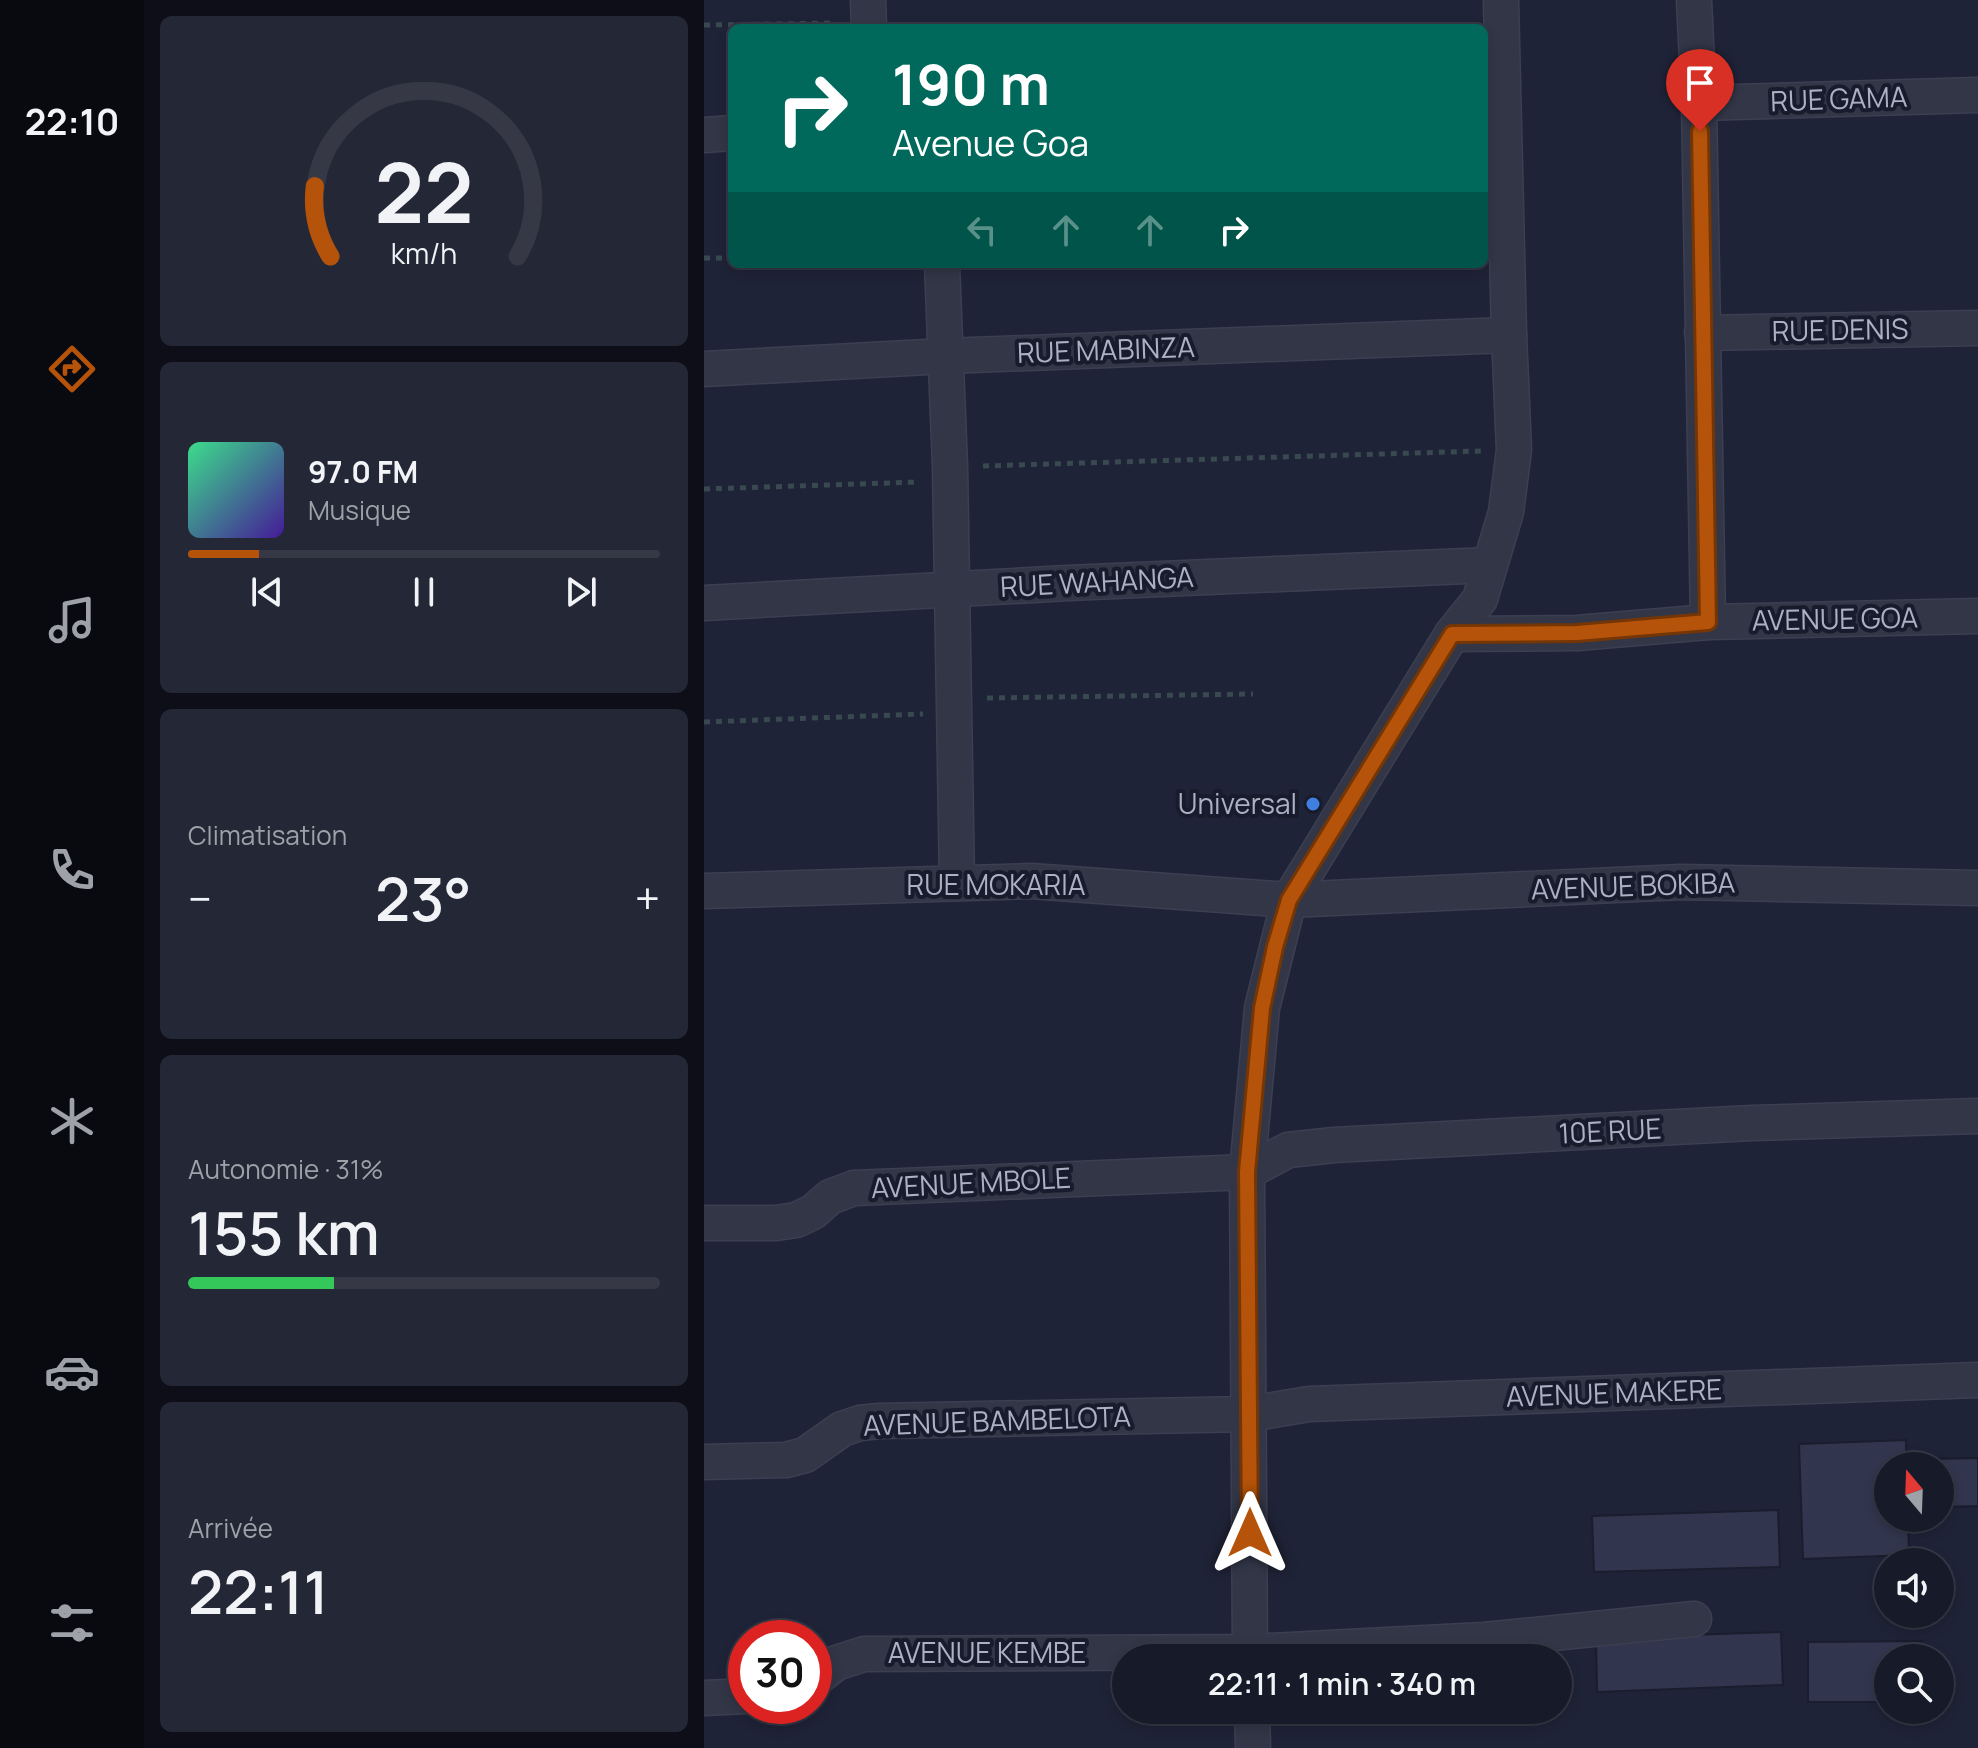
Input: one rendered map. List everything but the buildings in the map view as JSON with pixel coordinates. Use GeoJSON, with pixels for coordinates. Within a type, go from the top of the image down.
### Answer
{"type":"FeatureCollection","features":[{"type":"Feature","properties":{"kind":"street"},"geometry":{"type":"LineString","coordinates":[[1250,1644],[1247,1172],[1262,1008],[1289,900],[1452,634],[1480,599],[1506,512],[1514,450],[1501,0]]}},
{"type":"Feature","properties":{"kind":"street"},"geometry":{"type":"LineString","coordinates":[[1694,0],[1699,103],[1708,622]]}},
{"type":"Feature","properties":{"kind":"street","name":"RUE GAMA"},"geometry":{"type":"LineString","coordinates":[[1699,103],[1978,95]]}},
{"type":"Feature","properties":{"kind":"street"},"geometry":{"type":"LineString","coordinates":[[704,135],[728,133]]}},
{"type":"Feature","properties":{"kind":"street"},"geometry":{"type":"LineString","coordinates":[[942,268],[950,474],[957,883]]}},
{"type":"Feature","properties":{"kind":"street","name":"RUE DENIS"},"geometry":{"type":"LineString","coordinates":[[1702,333],[1978,328]]}},
{"type":"Feature","properties":{"kind":"street","name":"RUE MABINZA"},"geometry":{"type":"LineString","coordinates":[[704,369],[946,356],[1509,335]]}},
{"type":"Feature","properties":{"kind":"street","name":"RUE WAHANGA"},"geometry":{"type":"LineString","coordinates":[[704,603],[1490,565]]}},
{"type":"Feature","properties":{"kind":"street","name":"AVENUE GOA"},"geometry":{"type":"LineString","coordinates":[[1452,634],[1577,633],[1708,622],[1978,616]]}},
{"type":"Feature","properties":{"kind":"street","name":"RUE MOKARIA"},"geometry":{"type":"LineString","coordinates":[[704,891],[1031,881],[1289,900]]}},
{"type":"Feature","properties":{"kind":"street","name":"AVENUE BOKIBA"},"geometry":{"type":"LineString","coordinates":[[1289,900],[1681,882],[1978,888]]}},
{"type":"Feature","properties":{"kind":"street","name":"10E RUE"},"geometry":{"type":"LineString","coordinates":[[1247,1172],[1288,1150],[1334,1145],[1752,1123],[1978,1116]]}},
{"type":"Feature","properties":{"kind":"street","name":"AVENUE MBOLE"},"geometry":{"type":"LineString","coordinates":[[704,1223],[796,1220],[813,1212],[830,1197],[854,1188],[1247,1172]]}},
{"type":"Feature","properties":{"kind":"street","name":"AVENUE MAKERE"},"geometry":{"type":"LineString","coordinates":[[1250,1414],[1309,1404],[1978,1380]]}},
{"type":"Feature","properties":{"kind":"street","name":"AVENUE BAMBELOTA"},"geometry":{"type":"LineString","coordinates":[[704,1462],[786,1460],[805,1455],[842,1429],[879,1421],[1250,1414]]}},
{"type":"Feature","properties":{"kind":"street","name":"AVENUE KEMBE"},"geometry":{"type":"LineString","coordinates":[[1422,1644],[1694,1619]]}},
{"type":"Feature","properties":{"kind":"street","name":"AVENUE KEMBE"},"geometry":{"type":"LineString","coordinates":[[832,1666],[864,1654],[1112,1655]]}},
{"type":"Feature","properties":{"kind":"street"},"geometry":{"type":"LineString","coordinates":[[704,1698],[728,1697]]}},
{"type":"Feature","properties":{"kind":"street"},"geometry":{"type":"LineString","coordinates":[[1252,1724],[1253,1748]]}},
{"type":"Feature","properties":{"kind":"path"},"geometry":{"type":"LineString","coordinates":[[704,25],[869,17]]}},
{"type":"Feature","properties":{"kind":"path"},"geometry":{"type":"LineString","coordinates":[[704,258],[728,258]]}},
{"type":"Feature","properties":{"kind":"path"},"geometry":{"type":"LineString","coordinates":[[704,489],[950,474],[1514,450]]}},
{"type":"Feature","properties":{"kind":"path"},"geometry":{"type":"LineString","coordinates":[[704,722],[954,706],[1253,694]]}},
{"type":"Feature","properties":{"kind":"place","name":"Universal"},"geometry":{"type":"Point","coordinates":[1313,804]}},
{"type":"Feature","properties":{"kind":"route"},"geometry":{"type":"LineString","coordinates":[[1250,1533],[1247,1172],[1262,1008],[1289,900],[1452,634],[1577,633],[1708,622],[1700,131]]}}]}
